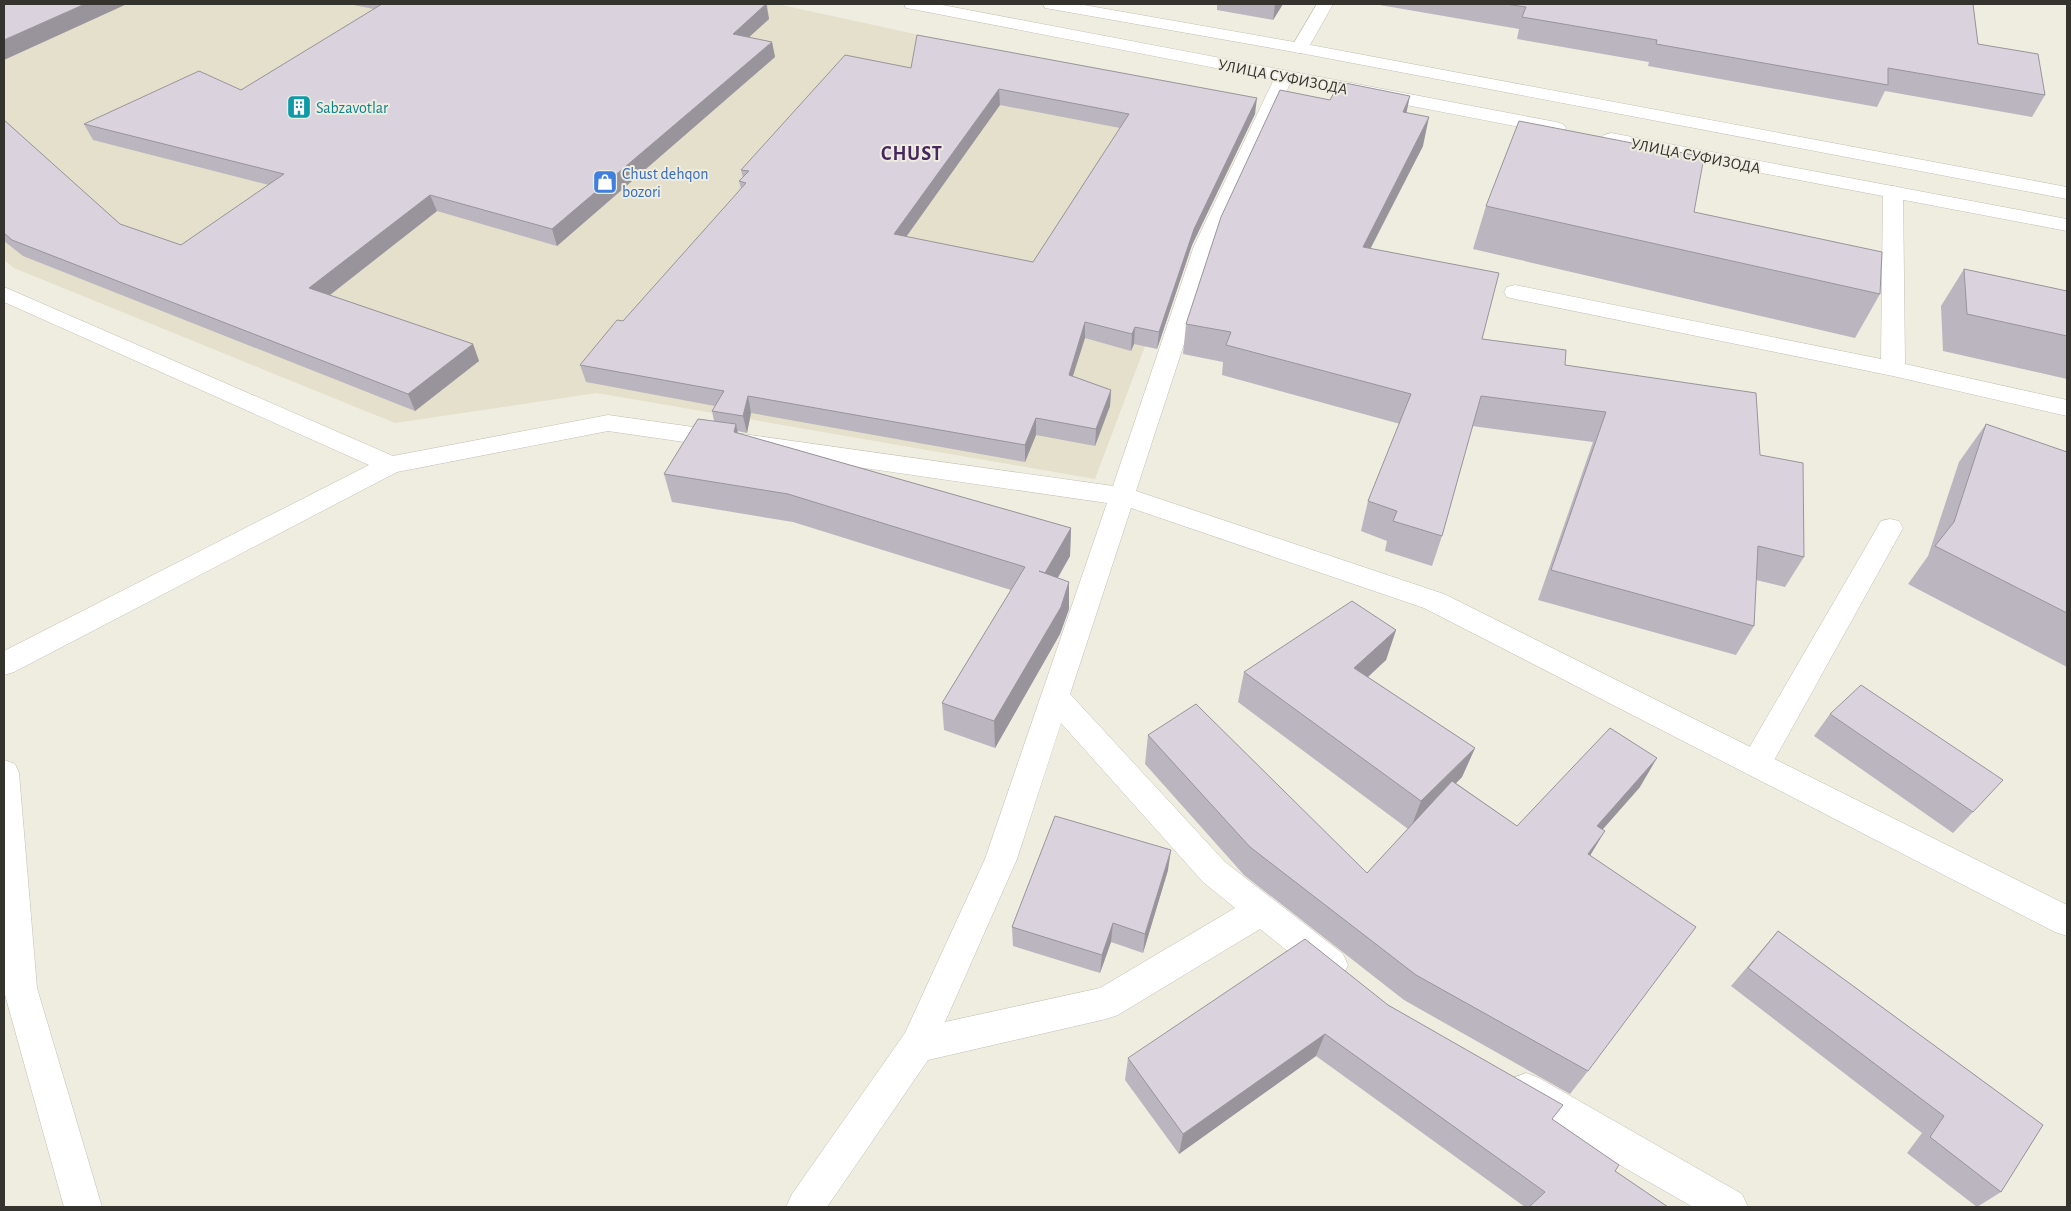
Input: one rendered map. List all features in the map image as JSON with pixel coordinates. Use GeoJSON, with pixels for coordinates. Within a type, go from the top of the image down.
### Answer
{"type":"FeatureCollection","features":[{"type":"Feature","properties":{"kind":"street","name":"УЛИЦА СУФИЗОДА"},"geometry":{"type":"LineString","coordinates":[[912,4],[1574,132]]}},
{"type":"Feature","properties":{"kind":"street","name":"УЛИЦА СУФИЗОДА"},"geometry":{"type":"LineString","coordinates":[[1051,4],[1300,48],[2067,193]]}},
{"type":"Feature","properties":{"kind":"street"},"geometry":{"type":"LineString","coordinates":[[1300,48],[1325,4]]}},
{"type":"Feature","properties":{"kind":"street"},"geometry":{"type":"LineString","coordinates":[[805,1207],[917,1045],[1002,859],[1205,246],[1284,77]]}},
{"type":"Feature","properties":{"kind":"street","name":"УЛИЦА СУФИЗОДА"},"geometry":{"type":"LineString","coordinates":[[1594,135],[2067,226]]}},
{"type":"Feature","properties":{"kind":"street"},"geometry":{"type":"LineString","coordinates":[[1893,192],[1893,369]]}},
{"type":"Feature","properties":{"kind":"street"},"geometry":{"type":"LineString","coordinates":[[1515,292],[1893,369],[2067,408]]}},
{"type":"Feature","properties":{"kind":"street"},"geometry":{"type":"LineString","coordinates":[[4,294],[391,466]]}},
{"type":"Feature","properties":{"kind":"street"},"geometry":{"type":"LineString","coordinates":[[4,664],[391,466],[608,423],[1122,496],[1434,601],[2067,921]]}},
{"type":"Feature","properties":{"kind":"street"},"geometry":{"type":"LineString","coordinates":[[1756,764],[1890,528]]}},
{"type":"Feature","properties":{"kind":"street"},"geometry":{"type":"LineString","coordinates":[[1055,697],[1214,872],[1353,983]]}},
{"type":"Feature","properties":{"kind":"street"},"geometry":{"type":"LineString","coordinates":[[4,773],[20,988],[83,1207]]}},
{"type":"Feature","properties":{"kind":"street"},"geometry":{"type":"LineString","coordinates":[[917,1045],[1106,1003],[1262,910]]}},
{"type":"Feature","properties":{"kind":"street"},"geometry":{"type":"LineString","coordinates":[[1504,1078],[1729,1207]]}},
{"type":"Feature","properties":{"kind":"shaded area","name":"Chust dehqon bozori"},"geometry":{"type":"Polygon","coordinates":[[[4,4],[777,4],[1236,104],[1095,479],[597,393],[395,423],[14,268],[4,260],[4,4]]]}},
{"type":"Feature","properties":{"kind":"building"},"geometry":{"type":"Polygon","coordinates":[[[4,4],[85,4],[4,40],[4,4]]]}},
{"type":"Feature","properties":{"kind":"building"},"geometry":{"type":"Polygon","coordinates":[[[382,4],[766,4],[733,34],[772,42],[552,229],[430,195],[309,288],[473,344],[408,394],[12,240],[4,233],[4,120],[120,224],[181,245],[284,174],[84,124],[199,71],[241,90],[382,4]]]}},
{"type":"Feature","properties":{"kind":"building"},"geometry":{"type":"Polygon","coordinates":[[[1505,4],[1973,4],[1978,44],[2038,54],[2045,95],[1888,68],[1888,85],[1656,44],[1657,40],[1522,17],[1526,7],[1505,4]]]}},
{"type":"Feature","properties":{"kind":"building"},"geometry":{"type":"Polygon","coordinates":[[[917,35],[1257,98],[1194,229],[1159,332],[1135,327],[1132,334],[1085,322],[1069,375],[1111,390],[1096,429],[1036,418],[1025,445],[748,396],[743,416],[712,411],[724,391],[580,365],[617,320],[623,321],[746,183],[739,181],[749,171],[741,170],[845,55],[911,68],[917,35]],[[999,89],[894,234],[1033,262],[1129,114],[999,89]]]}},
{"type":"Feature","properties":{"kind":"building"},"geometry":{"type":"Polygon","coordinates":[[[1340,82],[1410,96],[1403,112],[1429,117],[1363,247],[1499,273],[1482,339],[1566,350],[1565,365],[1756,393],[1760,455],[1803,463],[1804,557],[1758,546],[1754,626],[1551,570],[1606,412],[1481,396],[1442,536],[1393,521],[1397,511],[1368,501],[1411,394],[1226,345],[1231,332],[1186,324],[1221,217],[1280,90],[1330,100],[1340,82]]]}},
{"type":"Feature","properties":{"kind":"building"},"geometry":{"type":"Polygon","coordinates":[[[1519,121],[1704,157],[1694,212],[1882,252],[1880,294],[1486,206],[1519,121]]]}},
{"type":"Feature","properties":{"kind":"building"},"geometry":{"type":"Polygon","coordinates":[[[1964,269],[2067,291],[2067,336],[1967,314],[1964,269]]]}},
{"type":"Feature","properties":{"kind":"building"},"geometry":{"type":"Polygon","coordinates":[[[698,419],[736,424],[734,432],[1071,528],[1045,573],[1039,571],[1069,582],[1061,607],[994,721],[942,703],[1025,567],[788,494],[664,474],[698,419]]]}},
{"type":"Feature","properties":{"kind":"building"},"geometry":{"type":"Polygon","coordinates":[[[1986,424],[2067,452],[2067,613],[1935,546],[1954,522],[1986,424]]]}},
{"type":"Feature","properties":{"kind":"building"},"geometry":{"type":"Polygon","coordinates":[[[1352,601],[1396,630],[1354,668],[1475,748],[1421,801],[1244,672],[1352,601]]]}},
{"type":"Feature","properties":{"kind":"building"},"geometry":{"type":"Polygon","coordinates":[[[1861,685],[2003,780],[1973,812],[1830,714],[1861,685]]]}},
{"type":"Feature","properties":{"kind":"building"},"geometry":{"type":"Polygon","coordinates":[[[1196,704],[1367,873],[1452,781],[1517,826],[1610,728],[1657,758],[1597,826],[1605,831],[1588,854],[1696,927],[1588,1071],[1416,975],[1250,847],[1148,735],[1196,704]]]}},
{"type":"Feature","properties":{"kind":"building"},"geometry":{"type":"Polygon","coordinates":[[[1055,816],[1171,850],[1145,934],[1113,923],[1102,955],[1012,927],[1055,816]]]}},
{"type":"Feature","properties":{"kind":"building"},"geometry":{"type":"Polygon","coordinates":[[[1778,931],[2043,1125],[2001,1192],[1930,1137],[1944,1116],[1748,968],[1778,931]]]}},
{"type":"Feature","properties":{"kind":"building"},"geometry":{"type":"Polygon","coordinates":[[[1305,939],[1388,1005],[1563,1105],[1552,1119],[1619,1165],[1615,1171],[1668,1207],[1529,1207],[1545,1192],[1325,1034],[1183,1134],[1128,1058],[1305,939]]]}},
{"type":"Feature","properties":{"kind":"place","name":"Sabzavotlar"},"geometry":{"type":"Point","coordinates":[299,107]}},
{"type":"Feature","properties":{"kind":"place","name":"Chust dehqon bozori"},"geometry":{"type":"Point","coordinates":[605,182]}},
{"type":"Feature","properties":{"kind":"district","name":"CHUST"},"geometry":{"type":"Point","coordinates":[912,153]}}]}
